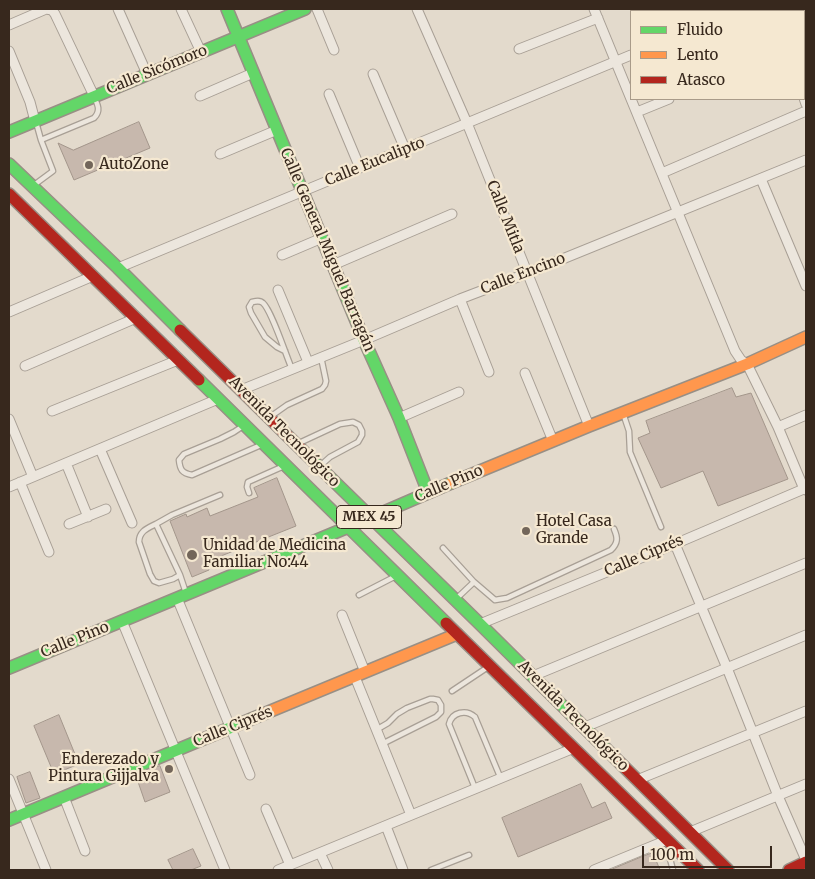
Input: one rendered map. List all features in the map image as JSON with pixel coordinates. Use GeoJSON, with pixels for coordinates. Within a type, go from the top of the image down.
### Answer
{"type":"FeatureCollection","features":[{"type":"Feature","properties":{"kind":"main road","name":"Calle General Miguel Barragán"},"geometry":{"type":"LineString","coordinates":[[227,9],[364,340],[399,418],[428,492]]}},
{"type":"Feature","properties":{"kind":"main road","name":"Calle Sicómoro"},"geometry":{"type":"LineString","coordinates":[[9,132],[305,9]]}},
{"type":"Feature","properties":{"kind":"main road","name":"Avenida Tecnológico"},"geometry":{"type":"LineString","coordinates":[[9,164],[118,268],[728,870]]}},
{"type":"Feature","properties":{"kind":"main road","name":"Avenida Tecnológico"},"geometry":{"type":"LineString","coordinates":[[9,194],[698,870]]}},
{"type":"Feature","properties":{"kind":"main road","name":"Calle Pino"},"geometry":{"type":"LineString","coordinates":[[9,668],[370,518],[428,492],[623,412],[747,364],[806,337]]}},
{"type":"Feature","properties":{"kind":"main road","name":"Calle Ciprés"},"geometry":{"type":"LineString","coordinates":[[9,820],[457,634]]}},
{"type":"Feature","properties":{"kind":"main road"},"geometry":{"type":"LineString","coordinates":[[789,870],[806,861]]}},
{"type":"Feature","properties":{"kind":"street"},"geometry":{"type":"LineString","coordinates":[[9,25],[46,9],[52,10],[94,96]]}},
{"type":"Feature","properties":{"kind":"street"},"geometry":{"type":"LineString","coordinates":[[118,9],[148,74]]}},
{"type":"Feature","properties":{"kind":"street"},"geometry":{"type":"LineString","coordinates":[[181,9],[201,52]]}},
{"type":"Feature","properties":{"kind":"street"},"geometry":{"type":"LineString","coordinates":[[316,9],[334,50]]}},
{"type":"Feature","properties":{"kind":"street","name":"Calle Mitla"},"geometry":{"type":"LineString","coordinates":[[417,9],[467,124],[589,426]]}},
{"type":"Feature","properties":{"kind":"street"},"geometry":{"type":"LineString","coordinates":[[519,49],[596,13],[630,97]]}},
{"type":"Feature","properties":{"kind":"street"},"geometry":{"type":"LineString","coordinates":[[9,51],[30,102],[35,122]]}},
{"type":"Feature","properties":{"kind":"street","name":"Calle Eucalipto"},"geometry":{"type":"LineString","coordinates":[[118,268],[630,55]]}},
{"type":"Feature","properties":{"kind":"street"},"geometry":{"type":"LineString","coordinates":[[200,96],[253,73]]}},
{"type":"Feature","properties":{"kind":"street"},"geometry":{"type":"LineString","coordinates":[[373,74],[405,150]]}},
{"type":"Feature","properties":{"kind":"street"},"geometry":{"type":"LineString","coordinates":[[329,94],[360,168]]}},
{"type":"Feature","properties":{"kind":"street"},"geometry":{"type":"LineString","coordinates":[[631,100],[735,351],[741,360],[747,364],[778,427],[805,489]]}},
{"type":"Feature","properties":{"kind":"street"},"geometry":{"type":"LineString","coordinates":[[637,112],[667,100]]}},
{"type":"Feature","properties":{"kind":"street"},"geometry":{"type":"LineString","coordinates":[[662,172],[806,111]]}},
{"type":"Feature","properties":{"kind":"street"},"geometry":{"type":"LineString","coordinates":[[220,154],[277,130]]}},
{"type":"Feature","properties":{"kind":"street","name":"Calle Encino"},"geometry":{"type":"LineString","coordinates":[[241,390],[460,299],[806,160]]}},
{"type":"Feature","properties":{"kind":"street"},"geometry":{"type":"LineString","coordinates":[[761,179],[806,286]]}},
{"type":"Feature","properties":{"kind":"street"},"geometry":{"type":"LineString","coordinates":[[333,265],[452,214]]}},
{"type":"Feature","properties":{"kind":"street"},"geometry":{"type":"LineString","coordinates":[[282,255],[322,238]]}},
{"type":"Feature","properties":{"kind":"street"},"geometry":{"type":"LineString","coordinates":[[9,312],[93,276]]}},
{"type":"Feature","properties":{"kind":"street"},"geometry":{"type":"LineString","coordinates":[[278,290],[308,362]]}},
{"type":"Feature","properties":{"kind":"street"},"geometry":{"type":"LineString","coordinates":[[460,299],[489,372]]}},
{"type":"Feature","properties":{"kind":"street"},"geometry":{"type":"LineString","coordinates":[[25,366],[136,318]]}},
{"type":"Feature","properties":{"kind":"street"},"geometry":{"type":"LineString","coordinates":[[52,411],[178,360]]}},
{"type":"Feature","properties":{"kind":"street"},"geometry":{"type":"LineString","coordinates":[[524,373],[553,441]]}},
{"type":"Feature","properties":{"kind":"street"},"geometry":{"type":"LineString","coordinates":[[399,418],[459,392]]}},
{"type":"Feature","properties":{"kind":"street"},"geometry":{"type":"LineString","coordinates":[[9,487],[218,399]]}},
{"type":"Feature","properties":{"kind":"street"},"geometry":{"type":"LineString","coordinates":[[778,427],[806,415]]}},
{"type":"Feature","properties":{"kind":"street"},"geometry":{"type":"LineString","coordinates":[[9,419],[33,477]]}},
{"type":"Feature","properties":{"kind":"street"},"geometry":{"type":"LineString","coordinates":[[100,449],[132,524]]}},
{"type":"Feature","properties":{"kind":"street"},"geometry":{"type":"LineString","coordinates":[[66,463],[88,517]]}},
{"type":"Feature","properties":{"kind":"street"},"geometry":{"type":"LineString","coordinates":[[20,482],[49,552]]}},
{"type":"Feature","properties":{"kind":"street","name":"Calle Ciprés"},"geometry":{"type":"LineString","coordinates":[[480,624],[805,489]]}},
{"type":"Feature","properties":{"kind":"street"},"geometry":{"type":"LineString","coordinates":[[69,524],[106,509]]}},
{"type":"Feature","properties":{"kind":"street"},"geometry":{"type":"LineString","coordinates":[[675,544],[806,861]]}},
{"type":"Feature","properties":{"kind":"street"},"geometry":{"type":"LineString","coordinates":[[533,676],[806,563]]}},
{"type":"Feature","properties":{"kind":"street"},"geometry":{"type":"LineString","coordinates":[[182,596],[250,775]]}},
{"type":"Feature","properties":{"kind":"street"},"geometry":{"type":"LineString","coordinates":[[342,615],[376,730],[411,815]]}},
{"type":"Feature","properties":{"kind":"street"},"geometry":{"type":"LineString","coordinates":[[122,621],[225,870]]}},
{"type":"Feature","properties":{"kind":"street"},"geometry":{"type":"LineString","coordinates":[[585,727],[806,635]]}},
{"type":"Feature","properties":{"kind":"street"},"geometry":{"type":"LineString","coordinates":[[637,780],[806,710]]}},
{"type":"Feature","properties":{"kind":"street"},"geometry":{"type":"LineString","coordinates":[[278,870],[574,748]]}},
{"type":"Feature","properties":{"kind":"street"},"geometry":{"type":"LineString","coordinates":[[9,779],[46,870]]}},
{"type":"Feature","properties":{"kind":"street"},"geometry":{"type":"LineString","coordinates":[[690,832],[806,784]]}},
{"type":"Feature","properties":{"kind":"street"},"geometry":{"type":"LineString","coordinates":[[64,797],[85,851]]}},
{"type":"Feature","properties":{"kind":"street"},"geometry":{"type":"LineString","coordinates":[[266,809],[290,865]]}},
{"type":"Feature","properties":{"kind":"street"},"geometry":{"type":"LineString","coordinates":[[386,826],[403,870]]}},
{"type":"Feature","properties":{"kind":"street"},"geometry":{"type":"LineString","coordinates":[[594,870],[670,842]]}},
{"type":"Feature","properties":{"kind":"street"},"geometry":{"type":"LineString","coordinates":[[320,853],[328,870]]}},
{"type":"Feature","properties":{"kind":"lane"},"geometry":{"type":"LineString","coordinates":[[41,140],[94,118],[98,111],[98,106],[94,96]]}},
{"type":"Feature","properties":{"kind":"lane"},"geometry":{"type":"LineString","coordinates":[[32,187],[53,171],[35,122]]}},
{"type":"Feature","properties":{"kind":"lane"},"geometry":{"type":"LineString","coordinates":[[285,351],[277,347],[265,336],[251,313],[249,307],[252,302],[259,301],[266,308],[271,317],[285,351],[292,369]]}},
{"type":"Feature","properties":{"kind":"lane"},"geometry":{"type":"LineString","coordinates":[[269,418],[287,405],[322,389],[326,381],[321,357]]}},
{"type":"Feature","properties":{"kind":"lane"},"geometry":{"type":"LineString","coordinates":[[623,412],[629,431],[630,452],[662,527]]}},
{"type":"Feature","properties":{"kind":"lane"},"geometry":{"type":"LineString","coordinates":[[296,445],[340,424],[353,422],[359,425],[362,430],[361,439],[356,444],[330,457],[319,467]]}},
{"type":"Feature","properties":{"kind":"lane"},"geometry":{"type":"LineString","coordinates":[[244,425],[220,439],[184,454],[179,460],[181,469],[186,474],[192,475],[264,444]]}},
{"type":"Feature","properties":{"kind":"lane"},"geometry":{"type":"LineString","coordinates":[[249,493],[248,482],[286,465]]}},
{"type":"Feature","properties":{"kind":"lane"},"geometry":{"type":"LineString","coordinates":[[180,575],[159,583],[154,581],[139,542],[139,537],[143,531],[172,515],[220,495]]}},
{"type":"Feature","properties":{"kind":"lane"},"geometry":{"type":"LineString","coordinates":[[156,524],[180,575],[182,596]]}},
{"type":"Feature","properties":{"kind":"lane"},"geometry":{"type":"LineString","coordinates":[[443,548],[474,582],[492,598],[500,600],[611,550],[617,541],[614,529]]}},
{"type":"Feature","properties":{"kind":"lane"},"geometry":{"type":"LineString","coordinates":[[359,595],[398,575]]}},
{"type":"Feature","properties":{"kind":"lane"},"geometry":{"type":"LineString","coordinates":[[455,600],[474,582]]}},
{"type":"Feature","properties":{"kind":"lane"},"geometry":{"type":"LineString","coordinates":[[452,691],[490,666]]}},
{"type":"Feature","properties":{"kind":"lane"},"geometry":{"type":"LineString","coordinates":[[376,730],[388,724],[401,711],[433,699],[438,700],[441,712],[436,717],[382,744]]}},
{"type":"Feature","properties":{"kind":"lane"},"geometry":{"type":"LineString","coordinates":[[475,789],[449,724],[452,718],[460,713],[468,712],[475,717],[500,778]]}},
{"type":"Feature","properties":{"kind":"lane"},"geometry":{"type":"LineString","coordinates":[[670,842],[670,860],[673,870]]}},
{"type":"Feature","properties":{"kind":"lane"},"geometry":{"type":"LineString","coordinates":[[431,870],[469,855]]}},
{"type":"Feature","properties":{"kind":"building","name":"AutoZone"},"geometry":{"type":"Polygon","coordinates":[[[139,122],[150,148],[74,180],[58,143],[73,150],[139,122]]]}},
{"type":"Feature","properties":{"kind":"building"},"geometry":{"type":"Polygon","coordinates":[[[732,388],[736,397],[751,393],[788,479],[718,506],[703,471],[661,488],[638,438],[650,433],[646,421],[732,388]]]}},
{"type":"Feature","properties":{"kind":"building"},"geometry":{"type":"Polygon","coordinates":[[[277,478],[296,526],[206,562],[209,570],[192,577],[170,521],[186,514],[187,517],[207,508],[210,516],[258,497],[254,488],[277,478]]]}},
{"type":"Feature","properties":{"kind":"building"},"geometry":{"type":"Polygon","coordinates":[[[59,715],[79,764],[54,774],[34,726],[59,715]]]}},
{"type":"Feature","properties":{"kind":"building"},"geometry":{"type":"Polygon","coordinates":[[[160,766],[170,792],[145,802],[136,776],[160,766]]]}},
{"type":"Feature","properties":{"kind":"building"},"geometry":{"type":"Polygon","coordinates":[[[30,772],[40,798],[26,803],[17,777],[30,772]]]}},
{"type":"Feature","properties":{"kind":"building"},"geometry":{"type":"Polygon","coordinates":[[[581,784],[592,808],[605,802],[612,818],[518,857],[502,818],[581,784]]]}},
{"type":"Feature","properties":{"kind":"building"},"geometry":{"type":"Polygon","coordinates":[[[193,849],[201,866],[191,870],[173,870],[168,860],[193,849]]]}},
{"type":"Feature","properties":{"kind":"building"},"geometry":{"type":"Polygon","coordinates":[[[653,853],[660,870],[610,870],[641,857],[653,853]]]}},
{"type":"Feature","properties":{"kind":"traffic: fast"},"geometry":{"type":"LineString","coordinates":[[227,9],[364,340],[399,418],[428,492]]}},
{"type":"Feature","properties":{"kind":"traffic: fast"},"geometry":{"type":"LineString","coordinates":[[9,132],[305,9]]}},
{"type":"Feature","properties":{"kind":"traffic: fast"},"geometry":{"type":"LineString","coordinates":[[9,164],[180,330]]}},
{"type":"Feature","properties":{"kind":"traffic: fast"},"geometry":{"type":"LineString","coordinates":[[199,380],[446,623]]}},
{"type":"Feature","properties":{"kind":"traffic: fast"},"geometry":{"type":"LineString","coordinates":[[305,453],[606,749]]}},
{"type":"Feature","properties":{"kind":"traffic: fast"},"geometry":{"type":"LineString","coordinates":[[9,668],[451,483]]}},
{"type":"Feature","properties":{"kind":"traffic: fast"},"geometry":{"type":"LineString","coordinates":[[9,820],[261,715]]}},
{"type":"Feature","properties":{"kind":"traffic: slow"},"geometry":{"type":"LineString","coordinates":[[451,483],[747,364],[806,337]]}},
{"type":"Feature","properties":{"kind":"traffic: slow"},"geometry":{"type":"LineString","coordinates":[[261,715],[457,634]]}},
{"type":"Feature","properties":{"kind":"traffic: jam"},"geometry":{"type":"LineString","coordinates":[[9,194],[199,380]]}},
{"type":"Feature","properties":{"kind":"traffic: jam"},"geometry":{"type":"LineString","coordinates":[[180,330],[305,453]]}},
{"type":"Feature","properties":{"kind":"traffic: jam"},"geometry":{"type":"LineString","coordinates":[[446,623],[698,870]]}},
{"type":"Feature","properties":{"kind":"traffic: jam"},"geometry":{"type":"LineString","coordinates":[[606,749],[728,870]]}},
{"type":"Feature","properties":{"kind":"traffic: jam"},"geometry":{"type":"LineString","coordinates":[[789,870],[806,862]]}},
{"type":"Feature","properties":{"kind":"place","name":"AutoZone"},"geometry":{"type":"Point","coordinates":[89,165]}},
{"type":"Feature","properties":{"kind":"place","name":"Hotel Casa Grande"},"geometry":{"type":"Point","coordinates":[526,531]}},
{"type":"Feature","properties":{"kind":"place","name":"Unidad de Medicina Familiar No:44"},"geometry":{"type":"Point","coordinates":[192,555]}},
{"type":"Feature","properties":{"kind":"place","name":"Enderezado y Pintura Gijjalva"},"geometry":{"type":"Point","coordinates":[169,769]}}]}
